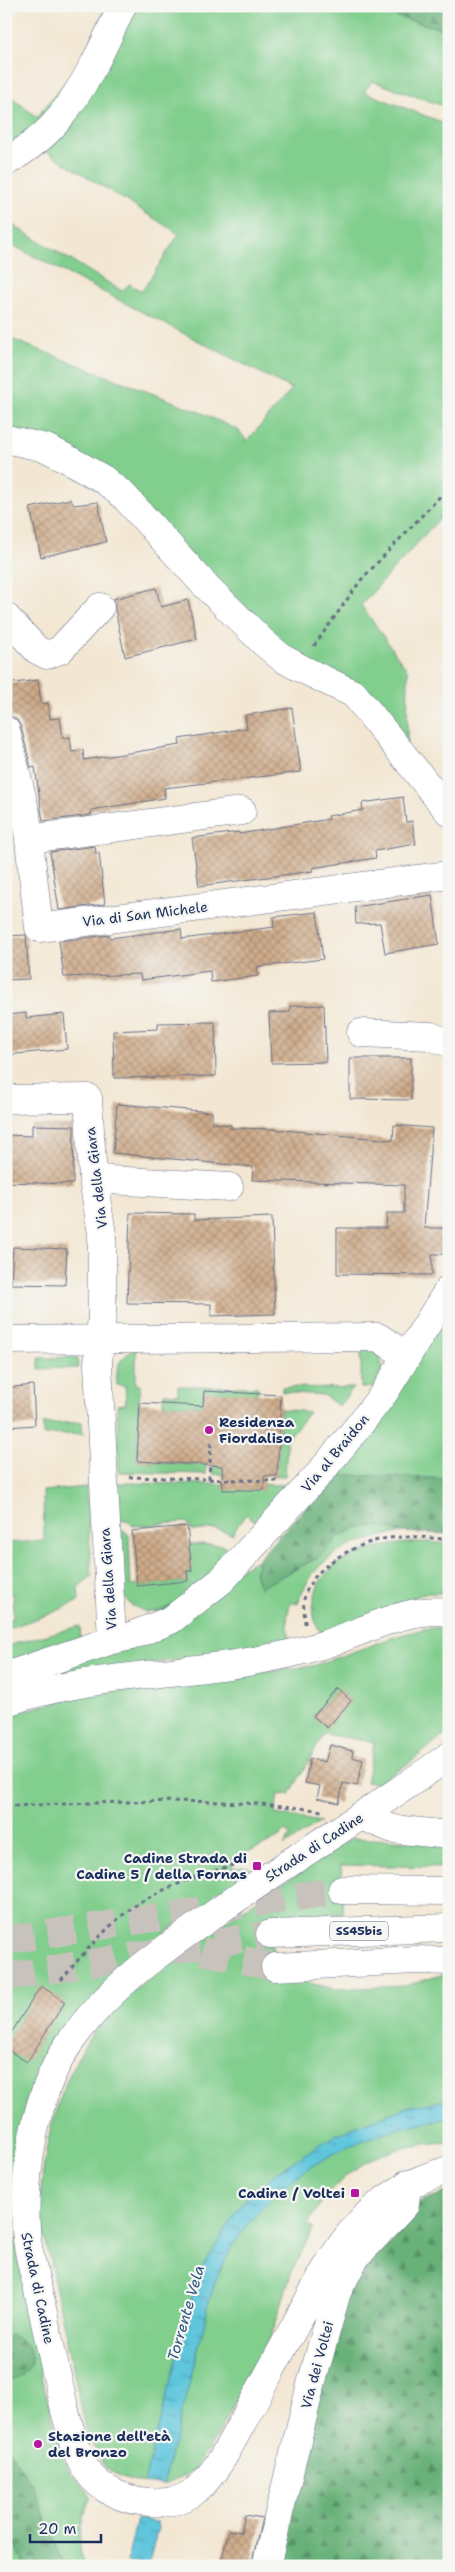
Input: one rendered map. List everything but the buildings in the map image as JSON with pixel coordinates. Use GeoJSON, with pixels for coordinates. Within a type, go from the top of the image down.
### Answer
{"type":"FeatureCollection","features":[{"type":"Feature","properties":{"kind":"main road"},"geometry":{"type":"LineString","coordinates":[[6,162],[24,150],[57,122],[96,61],[122,6]]}},
{"type":"Feature","properties":{"kind":"main road"},"geometry":{"type":"LineString","coordinates":[[6,439],[46,448],[103,479],[124,496],[203,583],[263,642],[282,658],[354,694],[449,812]]}},
{"type":"Feature","properties":{"kind":"main road"},"geometry":{"type":"LineString","coordinates":[[6,617],[37,650],[47,655],[60,650],[100,607]]}},
{"type":"Feature","properties":{"kind":"main road","name":"Via di San Michele"},"geometry":{"type":"LineString","coordinates":[[6,731],[26,814],[39,928],[449,875]]}},
{"type":"Feature","properties":{"kind":"main road"},"geometry":{"type":"LineString","coordinates":[[29,839],[242,811]]}},
{"type":"Feature","properties":{"kind":"main road"},"geometry":{"type":"LineString","coordinates":[[361,1033],[430,1036],[449,1043]]}},
{"type":"Feature","properties":{"kind":"main road","name":"Via della Giara"},"geometry":{"type":"LineString","coordinates":[[6,1099],[88,1098],[93,1179],[102,1234],[99,1393],[112,1640]]}},
{"type":"Feature","properties":{"kind":"main road"},"geometry":{"type":"LineString","coordinates":[[93,1179],[229,1188]]}},
{"type":"Feature","properties":{"kind":"main road","name":"Via al Braidon"},"geometry":{"type":"LineString","coordinates":[[6,1676],[112,1640],[131,1636],[171,1620],[200,1599],[235,1567],[319,1474],[384,1392],[449,1289]]}},
{"type":"Feature","properties":{"kind":"main road"},"geometry":{"type":"LineString","coordinates":[[6,1340],[378,1337],[407,1356]]}},
{"type":"Feature","properties":{"kind":"main road","name":"Via al Braidon"},"geometry":{"type":"LineString","coordinates":[[110,1612],[149,1618],[164,1616],[200,1599]]}},
{"type":"Feature","properties":{"kind":"main road"},"geometry":{"type":"LineString","coordinates":[[6,1702],[67,1685],[236,1664],[307,1650],[412,1613],[435,1610],[449,1612]]}},
{"type":"Feature","properties":{"kind":"main road","name":"Strada di Cadine"},"geometry":{"type":"LineString","coordinates":[[449,1756],[246,1891],[147,1961],[94,2010],[66,2048],[47,2088],[35,2129],[26,2182],[26,2232],[56,2377],[74,2442],[88,2472],[110,2490],[124,2498],[149,2502],[178,2501],[188,2497],[210,2476],[224,2457],[342,2241],[389,2195],[407,2184],[449,2170]]}},
{"type":"Feature","properties":{"kind":"main road"},"geometry":{"type":"LineString","coordinates":[[361,1816],[393,1829],[449,1835]]}},
{"type":"Feature","properties":{"kind":"main road"},"geometry":{"type":"LineString","coordinates":[[342,1890],[449,1891]]}},
{"type":"Feature","properties":{"kind":"main road","name":"SS45bis"},"geometry":{"type":"LineString","coordinates":[[270,1934],[449,1928]]}},
{"type":"Feature","properties":{"kind":"main road"},"geometry":{"type":"LineString","coordinates":[[274,1967],[407,1960],[449,1961]]}},
{"type":"Feature","properties":{"kind":"main road","name":"Via dei Voltei"},"geometry":{"type":"LineString","coordinates":[[266,2566],[337,2292],[355,2258],[405,2205],[407,2184]]}},
{"type":"Feature","properties":{"kind":"path"},"geometry":{"type":"LineString","coordinates":[[302,669],[317,642],[361,580],[449,487]]}},
{"type":"Feature","properties":{"kind":"path"},"geometry":{"type":"LineString","coordinates":[[209,1479],[211,1443]]}},
{"type":"Feature","properties":{"kind":"path"},"geometry":{"type":"LineString","coordinates":[[119,1477],[285,1481]]}},
{"type":"Feature","properties":{"kind":"path"},"geometry":{"type":"LineString","coordinates":[[304,1601],[310,1585],[319,1572],[336,1559],[358,1547],[383,1539],[413,1536],[449,1540]]}},
{"type":"Feature","properties":{"kind":"path"},"geometry":{"type":"LineString","coordinates":[[6,1806],[162,1801],[276,1804],[361,1816]]}},
{"type":"Feature","properties":{"kind":"path"},"geometry":{"type":"LineString","coordinates":[[61,1980],[107,1930],[134,1907],[168,1888],[231,1866]]}},
{"type":"Feature","properties":{"kind":"green space"},"geometry":{"type":"Polygon","coordinates":[[[107,6],[64,101],[6,153],[6,93],[37,117],[82,61],[107,6]]]}},
{"type":"Feature","properties":{"kind":"green space"},"geometry":{"type":"Polygon","coordinates":[[[129,6],[360,6],[449,31],[449,108],[372,81],[364,92],[449,125],[449,508],[361,605],[408,671],[407,744],[273,643],[173,536],[6,433],[6,337],[195,410],[238,430],[247,441],[292,389],[6,242],[6,221],[122,291],[129,284],[142,291],[179,234],[41,148],[129,6]]]}},
{"type":"Feature","properties":{"kind":"green space"},"geometry":{"type":"Polygon","coordinates":[[[360,6],[449,6],[449,31],[360,6]]]}},
{"type":"Feature","properties":{"kind":"green space"},"geometry":{"type":"Polygon","coordinates":[[[449,1303],[449,1479],[345,1475],[333,1477],[449,1303]]]}},
{"type":"Feature","properties":{"kind":"green space"},"geometry":{"type":"Polygon","coordinates":[[[342,1348],[364,1348],[379,1355],[384,1372],[376,1387],[361,1388],[361,1352],[342,1352],[342,1348]]]}},
{"type":"Feature","properties":{"kind":"green space"},"geometry":{"type":"Polygon","coordinates":[[[136,1349],[136,1385],[140,1385],[137,1461],[195,1465],[196,1442],[208,1443],[206,1474],[119,1472],[117,1405],[126,1404],[125,1386],[117,1385],[117,1373],[122,1359],[136,1349]]]}},
{"type":"Feature","properties":{"kind":"green space"},"geometry":{"type":"Polygon","coordinates":[[[77,1357],[78,1368],[39,1369],[39,1358],[77,1357]]]}},
{"type":"Feature","properties":{"kind":"green space"},"geometry":{"type":"Polygon","coordinates":[[[178,1386],[258,1387],[256,1409],[163,1404],[164,1393],[178,1394],[178,1386]]]}},
{"type":"Feature","properties":{"kind":"green space"},"geometry":{"type":"Polygon","coordinates":[[[282,1387],[353,1388],[339,1406],[323,1395],[282,1392],[282,1387]]]}},
{"type":"Feature","properties":{"kind":"green space"},"geometry":{"type":"Polygon","coordinates":[[[281,1409],[309,1412],[285,1442],[287,1444],[285,1476],[213,1474],[214,1443],[277,1469],[281,1409]]]}},
{"type":"Feature","properties":{"kind":"green space"},"geometry":{"type":"Polygon","coordinates":[[[82,1422],[83,1434],[43,1435],[43,1424],[82,1422]]]}},
{"type":"Feature","properties":{"kind":"green space"},"geometry":{"type":"Polygon","coordinates":[[[345,1475],[449,1479],[449,1534],[402,1532],[380,1526],[357,1527],[339,1537],[319,1557],[259,1588],[255,1571],[258,1566],[257,1560],[333,1477],[345,1475]]]}},
{"type":"Feature","properties":{"kind":"green space"},"geometry":{"type":"Polygon","coordinates":[[[114,1483],[297,1485],[263,1527],[246,1514],[232,1534],[216,1529],[192,1531],[187,1522],[133,1526],[127,1520],[117,1520],[114,1483]]]}},
{"type":"Feature","properties":{"kind":"green space"},"geometry":{"type":"Polygon","coordinates":[[[86,1487],[92,1576],[78,1587],[79,1601],[50,1614],[6,1629],[6,1619],[13,1619],[13,1594],[6,1594],[6,1543],[44,1541],[43,1491],[86,1487]]]}},
{"type":"Feature","properties":{"kind":"green space"},"geometry":{"type":"Polygon","coordinates":[[[380,1526],[402,1532],[353,1545],[326,1560],[315,1572],[305,1586],[298,1603],[291,1603],[289,1607],[287,1626],[291,1640],[258,1648],[6,1685],[55,1668],[257,1560],[259,1588],[319,1557],[339,1537],[357,1527],[380,1526]]]}},
{"type":"Feature","properties":{"kind":"green space"},"geometry":{"type":"Polygon","coordinates":[[[117,1530],[123,1530],[129,1535],[131,1586],[188,1581],[187,1571],[191,1571],[189,1544],[223,1545],[231,1552],[189,1600],[158,1611],[146,1612],[131,1605],[121,1593],[117,1530]]]}},
{"type":"Feature","properties":{"kind":"green space"},"geometry":{"type":"Polygon","coordinates":[[[429,1542],[449,1544],[449,1593],[426,1593],[321,1633],[314,1617],[314,1600],[319,1584],[329,1571],[343,1561],[377,1548],[396,1544],[429,1542]]]}},
{"type":"Feature","properties":{"kind":"green space"},"geometry":{"type":"Polygon","coordinates":[[[80,1626],[81,1644],[6,1671],[6,1646],[80,1626]]]}},
{"type":"Feature","properties":{"kind":"green space"},"geometry":{"type":"Polygon","coordinates":[[[428,1628],[449,1629],[449,1732],[406,1765],[377,1784],[366,1782],[374,1742],[324,1734],[290,1794],[278,1795],[275,1814],[321,1822],[284,1846],[290,1837],[286,1831],[271,1842],[231,1859],[233,1868],[249,1867],[249,1875],[179,1922],[111,1975],[37,2078],[16,2140],[13,2172],[13,2215],[17,2253],[42,2380],[64,2460],[71,2473],[91,2497],[84,2513],[80,2531],[80,2549],[85,2566],[65,2566],[32,2485],[6,2446],[6,1715],[89,1694],[313,1666],[397,1636],[428,1628]],[[338,1689],[313,1716],[326,1728],[351,1701],[338,1689]]]}},
{"type":"Feature","properties":{"kind":"green space"},"geometry":{"type":"Polygon","coordinates":[[[352,1838],[449,1843],[449,1867],[341,1865],[343,1913],[268,1919],[277,1983],[301,1981],[335,1989],[406,1986],[441,1975],[449,1975],[449,2142],[404,2148],[384,2154],[366,2162],[334,2188],[320,2205],[308,2225],[313,2228],[292,2271],[270,2340],[208,2451],[196,2467],[184,2476],[163,2485],[139,2483],[120,2477],[105,2467],[87,2434],[40,2215],[44,2164],[55,2113],[74,2065],[86,2043],[101,2022],[126,1997],[216,1928],[352,1838]]]}},
{"type":"Feature","properties":{"kind":"green space"},"geometry":{"type":"Polygon","coordinates":[[[449,2191],[449,2566],[270,2566],[345,2286],[406,2212],[419,2202],[449,2191]]]}},
{"type":"Feature","properties":{"kind":"green space"},"geometry":{"type":"Polygon","coordinates":[[[12,2335],[29,2348],[31,2362],[26,2372],[17,2378],[6,2381],[6,2338],[12,2335]]]}},
{"type":"Feature","properties":{"kind":"green space"},"geometry":{"type":"Polygon","coordinates":[[[6,2446],[32,2485],[65,2566],[25,2566],[6,2520],[6,2446]]]}},
{"type":"Feature","properties":{"kind":"green space"},"geometry":{"type":"Polygon","coordinates":[[[6,2520],[25,2566],[6,2566],[6,2520]]]}},
{"type":"Feature","properties":{"kind":"water"},"geometry":{"type":"Polygon","coordinates":[[[449,2100],[449,2118],[412,2125],[377,2135],[343,2149],[312,2166],[284,2187],[258,2212],[236,2241],[215,2283],[163,2485],[144,2483],[198,2274],[243,2202],[278,2171],[337,2134],[407,2107],[449,2100]]]}},
{"type":"Feature","properties":{"kind":"water"},"geometry":{"type":"Polygon","coordinates":[[[137,2519],[156,2522],[158,2528],[148,2566],[127,2561],[137,2519]]]}},
{"type":"Feature","properties":{"kind":"tunnel"},"geometry":{"type":"LineString","coordinates":[[6,1940],[342,1890]]}},
{"type":"Feature","properties":{"kind":"tunnel"},"geometry":{"type":"LineString","coordinates":[[6,1977],[270,1934]]}},
{"type":"Feature","properties":{"kind":"tunnel"},"geometry":{"type":"LineString","coordinates":[[202,1951],[275,1967]]}},
{"type":"Feature","properties":{"kind":"place","name":"Residenza Fiordaliso"},"geometry":{"type":"Point","coordinates":[209,1430]}},
{"type":"Feature","properties":{"kind":"place","name":"Cadine Strada di Cadine 5 / della Fornas"},"geometry":{"type":"Point","coordinates":[257,1866]}},
{"type":"Feature","properties":{"kind":"place","name":"Cadine / Voltei"},"geometry":{"type":"Point","coordinates":[355,2193]}},
{"type":"Feature","properties":{"kind":"place","name":"Stazione dell'età del Bronzo"},"geometry":{"type":"Point","coordinates":[38,2444]}},
{"type":"Feature","properties":{"kind":"water label","name":"Torrente Vela"},"geometry":{"type":"Point","coordinates":[186,2313]}}]}
